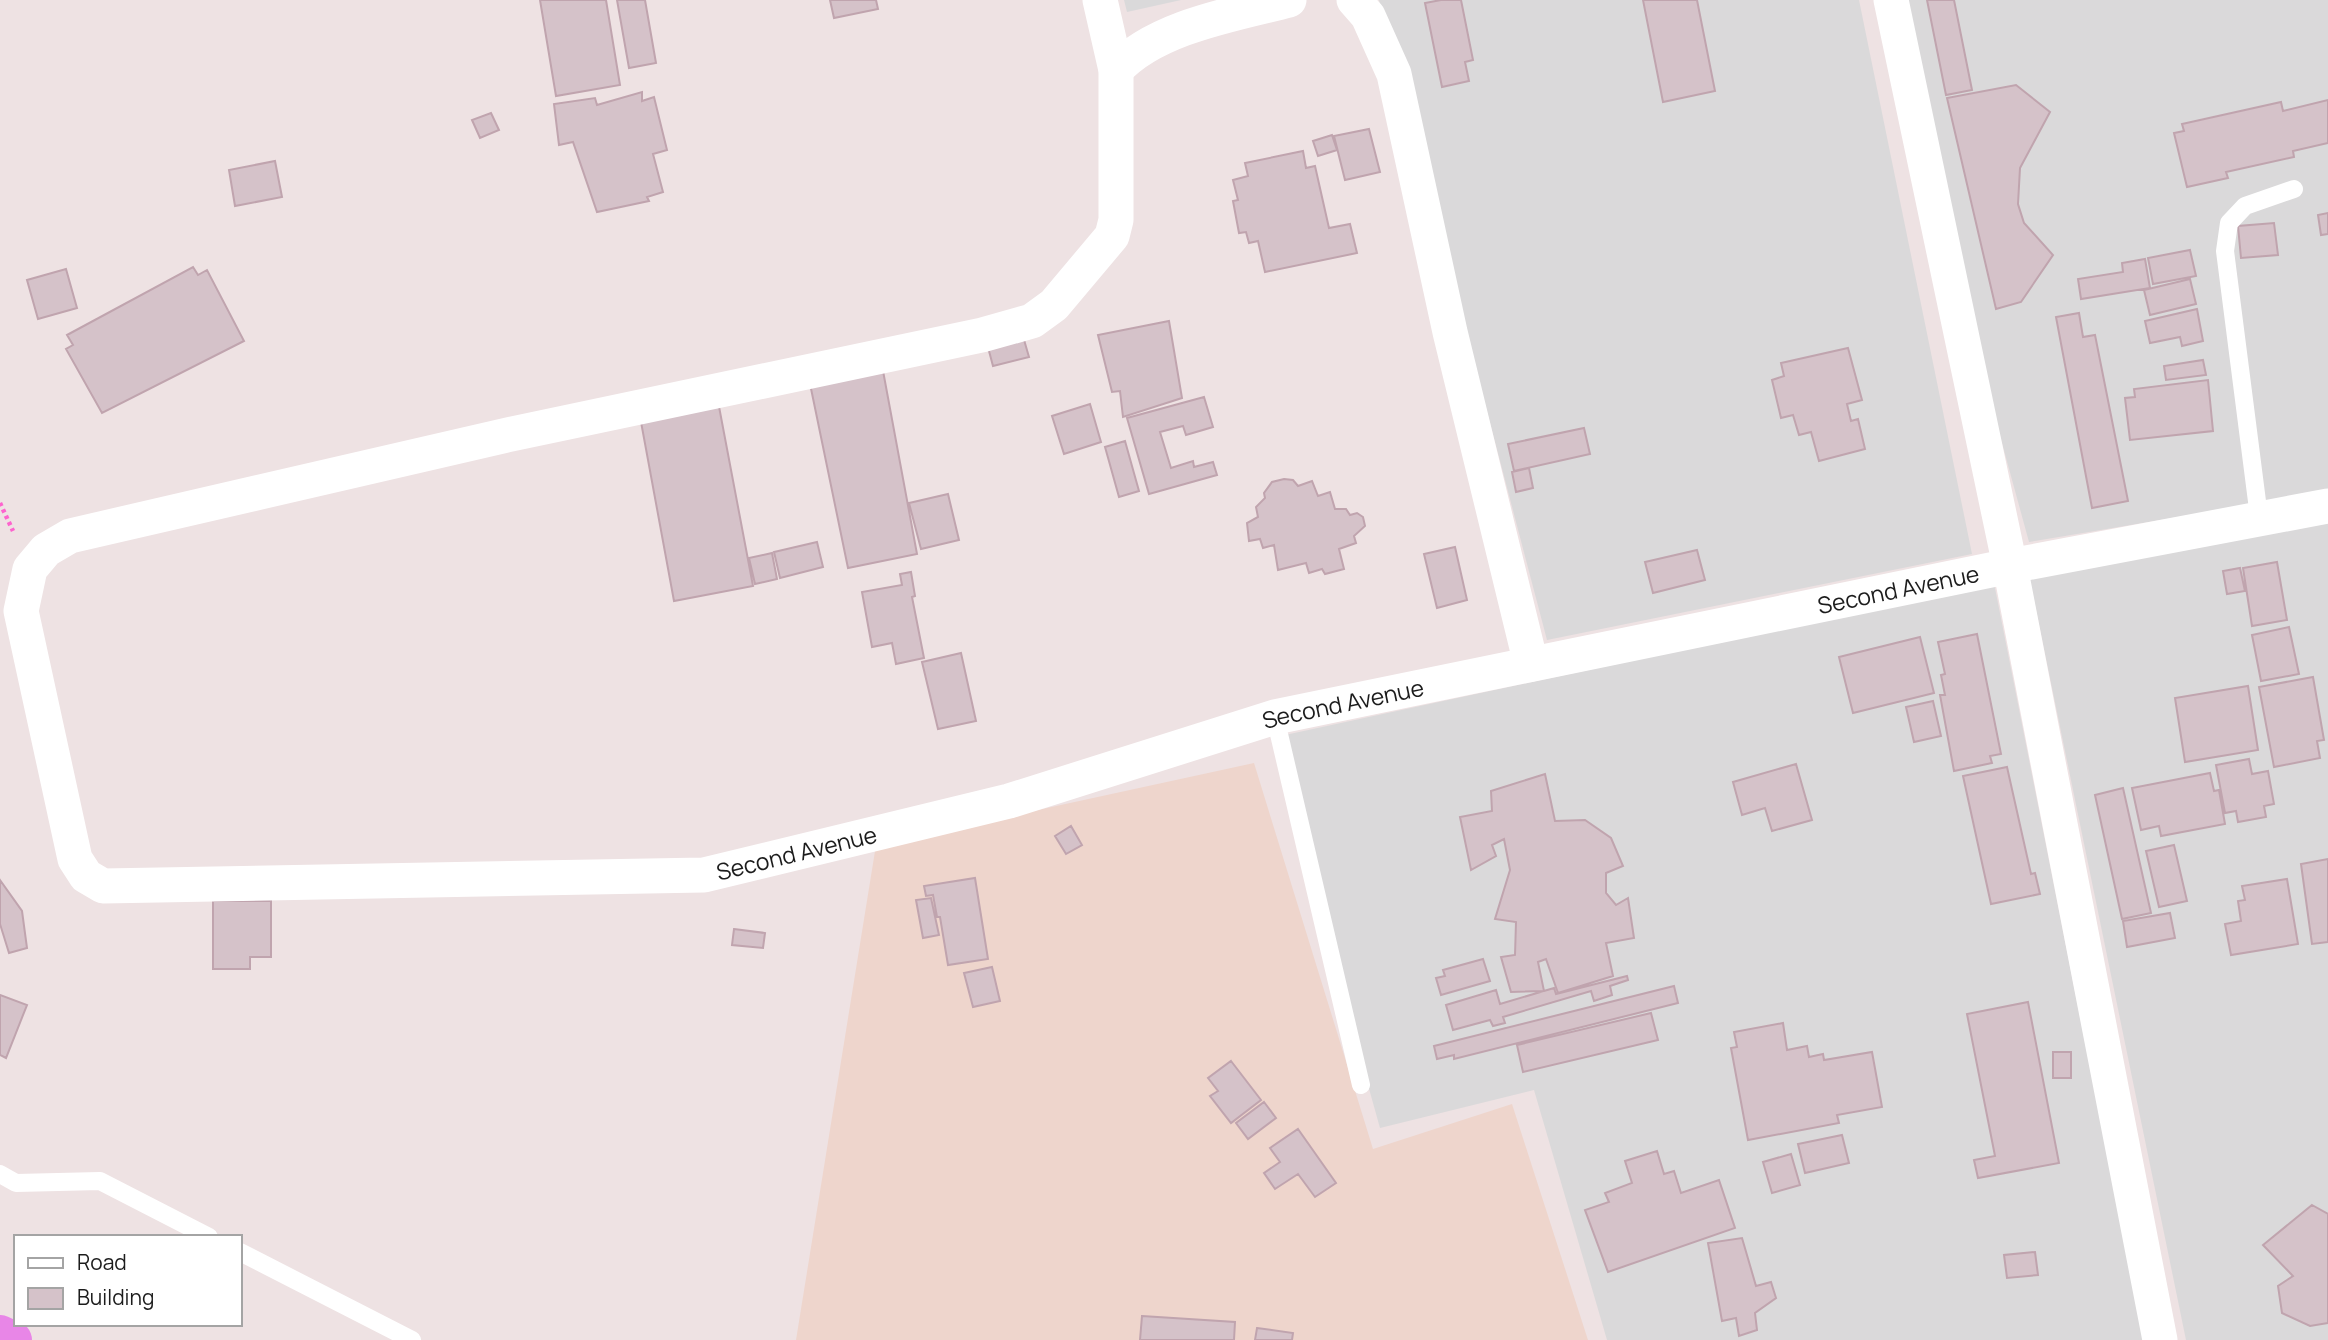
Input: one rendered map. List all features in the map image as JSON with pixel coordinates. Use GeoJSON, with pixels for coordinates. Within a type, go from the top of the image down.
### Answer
{"type":"FeatureCollection","features":[{"type":"Feature","properties":{"kind":"highway"},"geometry":{"type":"LineString","coordinates":[[0,1334],[13,1340]]}},
{"type":"Feature","properties":{"kind":"street","name":"Second Avenue"},"geometry":{"type":"LineString","coordinates":[[1100,0],[1116,70],[1117,191],[1112,236],[1054,304],[1032,321],[982,335],[507,435],[70,536],[46,550],[30,569],[21,611],[75,859],[86,876],[103,886],[704,875],[1009,801],[1275,717],[2010,566],[2328,506]]}},
{"type":"Feature","properties":{"kind":"street"},"geometry":{"type":"LineString","coordinates":[[1116,70],[1128,57],[1154,41],[1230,15],[1289,0]]}},
{"type":"Feature","properties":{"kind":"street"},"geometry":{"type":"LineString","coordinates":[[1354,0],[1368,16],[1394,74],[1450,332],[1531,664]]}},
{"type":"Feature","properties":{"kind":"street"},"geometry":{"type":"LineString","coordinates":[[1891,0],[2010,566],[2161,1340]]}},
{"type":"Feature","properties":{"kind":"lane"},"geometry":{"type":"LineString","coordinates":[[2259,517],[2225,251],[2229,223],[2245,206],[2294,189]]}},
{"type":"Feature","properties":{"kind":"lane"},"geometry":{"type":"LineString","coordinates":[[1275,717],[1361,1085]]}},
{"type":"Feature","properties":{"kind":"lane"},"geometry":{"type":"LineString","coordinates":[[0,1174],[16,1183],[100,1181],[205,1235]]}},
{"type":"Feature","properties":{"kind":"lane"},"geometry":{"type":"LineString","coordinates":[[242,1253],[412,1340]]}},
{"type":"Feature","properties":{"kind":"shaded area"},"geometry":{"type":"Polygon","coordinates":[[[1124,0],[1181,0],[1127,12],[1124,0]]]}},
{"type":"Feature","properties":{"kind":"shaded area"},"geometry":{"type":"Polygon","coordinates":[[[1379,0],[1859,0],[1972,554],[1547,640],[1379,0]]]}},
{"type":"Feature","properties":{"kind":"shaded area"},"geometry":{"type":"Polygon","coordinates":[[[1881,0],[2328,0],[2328,492],[2029,542],[1881,0]]]}},
{"type":"Feature","properties":{"kind":"shaded area"},"geometry":{"type":"Polygon","coordinates":[[[2328,521],[2328,1340],[2186,1340],[2028,571],[2328,521]]]}},
{"type":"Feature","properties":{"kind":"shaded area"},"geometry":{"type":"Polygon","coordinates":[[[1994,583],[2144,1340],[1607,1340],[1534,1090],[1380,1128],[1271,738],[1994,583]]]}},
{"type":"Feature","properties":{"kind":"shaded area"},"geometry":{"type":"Polygon","coordinates":[[[1254,763],[1373,1149],[1512,1104],[1588,1340],[796,1340],[876,845],[1254,763]]]}},
{"type":"Feature","properties":{"kind":"building"},"geometry":{"type":"Polygon","coordinates":[[[540,0],[606,0],[620,85],[556,96],[540,0]]]}},
{"type":"Feature","properties":{"kind":"building"},"geometry":{"type":"Polygon","coordinates":[[[617,0],[645,0],[656,63],[629,68],[617,0]]]}},
{"type":"Feature","properties":{"kind":"building"},"geometry":{"type":"Polygon","coordinates":[[[830,0],[876,0],[878,9],[834,18],[830,0]]]}},
{"type":"Feature","properties":{"kind":"building"},"geometry":{"type":"Polygon","coordinates":[[[1461,0],[1473,60],[1465,62],[1469,81],[1442,87],[1425,3],[1461,0]]]}},
{"type":"Feature","properties":{"kind":"building"},"geometry":{"type":"Polygon","coordinates":[[[1643,0],[1697,0],[1715,91],[1663,102],[1643,0]]]}},
{"type":"Feature","properties":{"kind":"building"},"geometry":{"type":"Polygon","coordinates":[[[1927,0],[1954,0],[1972,90],[1946,95],[1927,0]]]}},
{"type":"Feature","properties":{"kind":"building"},"geometry":{"type":"Polygon","coordinates":[[[2016,85],[2050,112],[2020,168],[2018,204],[2024,223],[2053,255],[2021,302],[1996,309],[1947,98],[2016,85]]]}},
{"type":"Feature","properties":{"kind":"building"},"geometry":{"type":"Polygon","coordinates":[[[642,92],[642,101],[654,97],[667,150],[653,154],[663,192],[647,197],[649,201],[597,212],[573,142],[559,145],[554,104],[595,98],[597,105],[642,92]]]}},
{"type":"Feature","properties":{"kind":"building"},"geometry":{"type":"Polygon","coordinates":[[[2328,100],[2328,143],[2293,151],[2294,157],[2226,172],[2228,178],[2187,187],[2174,133],[2184,131],[2182,124],[2281,102],[2283,111],[2328,100]]]}},
{"type":"Feature","properties":{"kind":"building"},"geometry":{"type":"Polygon","coordinates":[[[491,113],[499,130],[480,138],[472,120],[491,113]]]}},
{"type":"Feature","properties":{"kind":"building"},"geometry":{"type":"Polygon","coordinates":[[[1369,129],[1380,172],[1345,180],[1334,136],[1369,129]]]}},
{"type":"Feature","properties":{"kind":"building"},"geometry":{"type":"Polygon","coordinates":[[[1332,135],[1337,150],[1318,156],[1313,141],[1332,135]]]}},
{"type":"Feature","properties":{"kind":"building"},"geometry":{"type":"Polygon","coordinates":[[[1303,151],[1306,168],[1315,166],[1329,228],[1350,224],[1357,253],[1265,272],[1258,241],[1249,243],[1246,232],[1239,233],[1233,201],[1238,200],[1233,180],[1248,176],[1245,163],[1303,151]]]}},
{"type":"Feature","properties":{"kind":"building"},"geometry":{"type":"Polygon","coordinates":[[[275,161],[282,197],[235,206],[229,170],[275,161]]]}},
{"type":"Feature","properties":{"kind":"building"},"geometry":{"type":"Polygon","coordinates":[[[2328,213],[2328,234],[2321,235],[2318,215],[2328,213]]]}},
{"type":"Feature","properties":{"kind":"building"},"geometry":{"type":"Polygon","coordinates":[[[2274,223],[2278,255],[2241,258],[2238,226],[2274,223]]]}},
{"type":"Feature","properties":{"kind":"building"},"geometry":{"type":"Polygon","coordinates":[[[2190,250],[2196,276],[2153,284],[2148,258],[2190,250]]]}},
{"type":"Feature","properties":{"kind":"building"},"geometry":{"type":"Polygon","coordinates":[[[2145,259],[2150,288],[2081,299],[2078,279],[2123,272],[2122,263],[2145,259]]]}},
{"type":"Feature","properties":{"kind":"building"},"geometry":{"type":"Polygon","coordinates":[[[193,267],[198,275],[207,270],[244,341],[102,413],[66,349],[73,345],[67,335],[193,267]]]}},
{"type":"Feature","properties":{"kind":"building"},"geometry":{"type":"Polygon","coordinates":[[[66,269],[77,308],[38,319],[27,280],[66,269]]]}},
{"type":"Feature","properties":{"kind":"building"},"geometry":{"type":"Polygon","coordinates":[[[2190,279],[2196,304],[2150,315],[2144,290],[2190,279]]]}},
{"type":"Feature","properties":{"kind":"building"},"geometry":{"type":"Polygon","coordinates":[[[2197,309],[2203,341],[2182,346],[2180,337],[2150,343],[2145,321],[2197,309]]]}},
{"type":"Feature","properties":{"kind":"building"},"geometry":{"type":"Polygon","coordinates":[[[2079,313],[2083,337],[2095,335],[2128,501],[2092,508],[2056,317],[2079,313]]]}},
{"type":"Feature","properties":{"kind":"building"},"geometry":{"type":"Polygon","coordinates":[[[1169,321],[1182,398],[1123,417],[1120,391],[1112,392],[1098,335],[1169,321]]]}},
{"type":"Feature","properties":{"kind":"building"},"geometry":{"type":"Polygon","coordinates":[[[1020,326],[1029,357],[993,366],[985,336],[1020,326]]]}},
{"type":"Feature","properties":{"kind":"building"},"geometry":{"type":"Polygon","coordinates":[[[1848,348],[1862,400],[1847,404],[1851,421],[1858,419],[1865,449],[1819,461],[1811,432],[1799,435],[1793,415],[1781,418],[1772,380],[1784,376],[1781,363],[1848,348]]]}},
{"type":"Feature","properties":{"kind":"building"},"geometry":{"type":"Polygon","coordinates":[[[881,360],[917,554],[848,568],[808,374],[881,360]]]}},
{"type":"Feature","properties":{"kind":"building"},"geometry":{"type":"Polygon","coordinates":[[[2203,360],[2206,375],[2166,380],[2164,366],[2203,360]]]}},
{"type":"Feature","properties":{"kind":"building"},"geometry":{"type":"Polygon","coordinates":[[[2208,380],[2213,431],[2130,440],[2125,398],[2135,397],[2134,389],[2208,380]]]}},
{"type":"Feature","properties":{"kind":"building"},"geometry":{"type":"Polygon","coordinates":[[[717,396],[753,586],[674,601],[639,411],[717,396]]]}},
{"type":"Feature","properties":{"kind":"building"},"geometry":{"type":"Polygon","coordinates":[[[1204,397],[1213,427],[1186,435],[1183,426],[1160,432],[1171,468],[1193,461],[1194,467],[1213,462],[1217,475],[1149,494],[1127,418],[1204,397]]]}},
{"type":"Feature","properties":{"kind":"building"},"geometry":{"type":"Polygon","coordinates":[[[1090,404],[1101,442],[1064,454],[1052,416],[1090,404]]]}},
{"type":"Feature","properties":{"kind":"building"},"geometry":{"type":"Polygon","coordinates":[[[1584,428],[1590,454],[1514,471],[1508,444],[1584,428]]]}},
{"type":"Feature","properties":{"kind":"building"},"geometry":{"type":"Polygon","coordinates":[[[1125,441],[1139,491],[1119,497],[1105,447],[1125,441]]]}},
{"type":"Feature","properties":{"kind":"building"},"geometry":{"type":"Polygon","coordinates":[[[1529,468],[1533,488],[1516,492],[1512,472],[1529,468]]]}},
{"type":"Feature","properties":{"kind":"building"},"geometry":{"type":"Polygon","coordinates":[[[1293,480],[1298,486],[1312,481],[1318,496],[1330,492],[1335,509],[1346,509],[1350,515],[1357,513],[1363,517],[1365,526],[1354,536],[1356,543],[1339,549],[1344,569],[1325,574],[1322,569],[1309,573],[1306,563],[1278,570],[1274,545],[1263,548],[1260,539],[1249,541],[1247,523],[1258,517],[1256,507],[1265,498],[1264,493],[1272,482],[1293,480]]]}},
{"type":"Feature","properties":{"kind":"building"},"geometry":{"type":"Polygon","coordinates":[[[948,494],[959,540],[921,549],[909,503],[948,494]]]}},
{"type":"Feature","properties":{"kind":"building"},"geometry":{"type":"Polygon","coordinates":[[[817,542],[823,567],[780,578],[774,552],[817,542]]]}},
{"type":"Feature","properties":{"kind":"building"},"geometry":{"type":"Polygon","coordinates":[[[1455,547],[1467,600],[1437,608],[1424,554],[1455,547]]]}},
{"type":"Feature","properties":{"kind":"building"},"geometry":{"type":"Polygon","coordinates":[[[1697,550],[1705,580],[1653,593],[1645,562],[1697,550]]]}},
{"type":"Feature","properties":{"kind":"building"},"geometry":{"type":"Polygon","coordinates":[[[772,553],[777,579],[755,584],[749,558],[772,553]]]}},
{"type":"Feature","properties":{"kind":"building"},"geometry":{"type":"Polygon","coordinates":[[[2277,562],[2287,620],[2252,626],[2243,568],[2277,562]]]}},
{"type":"Feature","properties":{"kind":"building"},"geometry":{"type":"Polygon","coordinates":[[[2240,568],[2245,591],[2227,594],[2223,571],[2240,568]]]}},
{"type":"Feature","properties":{"kind":"building"},"geometry":{"type":"Polygon","coordinates":[[[911,572],[915,596],[912,597],[924,658],[896,664],[892,643],[872,647],[862,592],[902,585],[900,574],[911,572]]]}},
{"type":"Feature","properties":{"kind":"building"},"geometry":{"type":"Polygon","coordinates":[[[2289,627],[2299,674],[2261,681],[2252,635],[2289,627]]]}},
{"type":"Feature","properties":{"kind":"building"},"geometry":{"type":"Polygon","coordinates":[[[1977,634],[2001,754],[1990,756],[1992,763],[1954,771],[1940,695],[1945,695],[1941,675],[1945,674],[1938,642],[1977,634]]]}},
{"type":"Feature","properties":{"kind":"building"},"geometry":{"type":"Polygon","coordinates":[[[1920,637],[1934,693],[1853,713],[1839,657],[1920,637]]]}},
{"type":"Feature","properties":{"kind":"building"},"geometry":{"type":"Polygon","coordinates":[[[961,653],[976,721],[938,729],[922,662],[961,653]]]}},
{"type":"Feature","properties":{"kind":"building"},"geometry":{"type":"Polygon","coordinates":[[[2313,677],[2324,740],[2317,741],[2320,758],[2274,767],[2259,687],[2313,677]]]}},
{"type":"Feature","properties":{"kind":"building"},"geometry":{"type":"Polygon","coordinates":[[[2248,686],[2258,750],[2185,762],[2175,698],[2248,686]]]}},
{"type":"Feature","properties":{"kind":"building"},"geometry":{"type":"Polygon","coordinates":[[[1933,701],[1941,736],[1914,742],[1906,707],[1933,701]]]}},
{"type":"Feature","properties":{"kind":"building"},"geometry":{"type":"Polygon","coordinates":[[[2249,759],[2252,774],[2268,771],[2274,804],[2264,806],[2266,817],[2238,822],[2236,811],[2225,813],[2216,765],[2249,759]]]}},
{"type":"Feature","properties":{"kind":"building"},"geometry":{"type":"Polygon","coordinates":[[[1796,764],[1812,820],[1772,831],[1765,808],[1742,815],[1733,782],[1796,764]]]}},
{"type":"Feature","properties":{"kind":"building"},"geometry":{"type":"Polygon","coordinates":[[[2007,767],[2031,874],[2035,873],[2040,894],[1991,904],[1963,776],[2007,767]]]}},
{"type":"Feature","properties":{"kind":"building"},"geometry":{"type":"Polygon","coordinates":[[[2210,773],[2214,791],[2219,790],[2225,824],[2161,836],[2159,826],[2141,830],[2132,788],[2210,773]]]}},
{"type":"Feature","properties":{"kind":"building"},"geometry":{"type":"Polygon","coordinates":[[[1545,774],[1555,821],[1585,820],[1611,838],[1623,866],[1606,873],[1606,893],[1616,905],[1628,898],[1634,938],[1606,943],[1613,976],[1558,993],[1546,959],[1538,962],[1544,991],[1511,992],[1501,957],[1515,955],[1516,922],[1495,919],[1510,870],[1504,839],[1492,845],[1496,856],[1471,870],[1460,817],[1492,811],[1491,791],[1545,774]]]}},
{"type":"Feature","properties":{"kind":"building"},"geometry":{"type":"Polygon","coordinates":[[[2123,788],[2151,913],[2122,919],[2095,795],[2123,788]]]}},
{"type":"Feature","properties":{"kind":"building"},"geometry":{"type":"Polygon","coordinates":[[[1071,826],[1082,845],[1066,854],[1055,836],[1071,826]]]}},
{"type":"Feature","properties":{"kind":"building"},"geometry":{"type":"Polygon","coordinates":[[[2174,845],[2187,901],[2159,907],[2146,851],[2174,845]]]}},
{"type":"Feature","properties":{"kind":"building"},"geometry":{"type":"Polygon","coordinates":[[[2328,859],[2328,942],[2312,944],[2301,864],[2328,859]]]}},
{"type":"Feature","properties":{"kind":"building"},"geometry":{"type":"Polygon","coordinates":[[[975,878],[988,959],[948,965],[940,917],[937,917],[933,895],[926,896],[924,886],[975,878]]]}},
{"type":"Feature","properties":{"kind":"building"},"geometry":{"type":"Polygon","coordinates":[[[2287,879],[2298,944],[2231,955],[2225,924],[2241,921],[2238,901],[2245,900],[2242,886],[2287,879]]]}},
{"type":"Feature","properties":{"kind":"building"},"geometry":{"type":"Polygon","coordinates":[[[0,880],[22,911],[27,948],[9,953],[0,924],[0,880]]]}},
{"type":"Feature","properties":{"kind":"building"},"geometry":{"type":"Polygon","coordinates":[[[931,898],[939,935],[923,938],[916,900],[931,898]]]}},
{"type":"Feature","properties":{"kind":"building"},"geometry":{"type":"Polygon","coordinates":[[[213,901],[271,901],[271,957],[250,957],[250,969],[213,969],[213,901]]]}},
{"type":"Feature","properties":{"kind":"building"},"geometry":{"type":"Polygon","coordinates":[[[2170,913],[2175,938],[2127,947],[2123,921],[2170,913]]]}},
{"type":"Feature","properties":{"kind":"building"},"geometry":{"type":"Polygon","coordinates":[[[734,929],[765,933],[763,948],[732,945],[734,929]]]}},
{"type":"Feature","properties":{"kind":"building"},"geometry":{"type":"Polygon","coordinates":[[[1483,959],[1490,981],[1441,995],[1436,978],[1445,976],[1443,970],[1483,959]]]}},
{"type":"Feature","properties":{"kind":"building"},"geometry":{"type":"Polygon","coordinates":[[[992,967],[1000,1001],[973,1007],[964,973],[992,967]]]}},
{"type":"Feature","properties":{"kind":"building"},"geometry":{"type":"Polygon","coordinates":[[[1627,976],[1628,980],[1610,986],[1612,995],[1594,1001],[1591,991],[1503,1017],[1505,1023],[1493,1026],[1490,1020],[1453,1030],[1446,1005],[1496,990],[1500,1004],[1554,988],[1556,994],[1627,976]]]}},
{"type":"Feature","properties":{"kind":"building"},"geometry":{"type":"Polygon","coordinates":[[[1674,986],[1678,1003],[1454,1059],[1454,1055],[1437,1059],[1434,1046],[1674,986]]]}},
{"type":"Feature","properties":{"kind":"building"},"geometry":{"type":"Polygon","coordinates":[[[0,995],[27,1005],[6,1058],[0,1055],[0,995]]]}},
{"type":"Feature","properties":{"kind":"building"},"geometry":{"type":"Polygon","coordinates":[[[2028,1002],[2059,1163],[1978,1178],[1974,1160],[1995,1156],[1967,1014],[2028,1002]]]}},
{"type":"Feature","properties":{"kind":"building"},"geometry":{"type":"Polygon","coordinates":[[[1651,1013],[1658,1040],[1523,1072],[1517,1045],[1651,1013]]]}},
{"type":"Feature","properties":{"kind":"building"},"geometry":{"type":"Polygon","coordinates":[[[1783,1023],[1787,1050],[1807,1046],[1809,1057],[1823,1054],[1824,1060],[1872,1052],[1882,1107],[1837,1115],[1839,1123],[1748,1140],[1731,1048],[1737,1047],[1734,1032],[1783,1023]]]}},
{"type":"Feature","properties":{"kind":"building"},"geometry":{"type":"Polygon","coordinates":[[[2053,1052],[2071,1052],[2071,1078],[2053,1078],[2053,1052]]]}},
{"type":"Feature","properties":{"kind":"building"},"geometry":{"type":"Polygon","coordinates":[[[1231,1061],[1261,1100],[1231,1123],[1210,1096],[1218,1091],[1208,1078],[1231,1061]]]}},
{"type":"Feature","properties":{"kind":"building"},"geometry":{"type":"Polygon","coordinates":[[[1264,1102],[1276,1118],[1248,1139],[1236,1123],[1264,1102]]]}},
{"type":"Feature","properties":{"kind":"building"},"geometry":{"type":"Polygon","coordinates":[[[1298,1129],[1336,1183],[1315,1197],[1298,1174],[1275,1189],[1264,1173],[1280,1162],[1270,1148],[1298,1129]]]}},
{"type":"Feature","properties":{"kind":"building"},"geometry":{"type":"Polygon","coordinates":[[[1842,1135],[1849,1163],[1805,1173],[1798,1144],[1842,1135]]]}},
{"type":"Feature","properties":{"kind":"building"},"geometry":{"type":"Polygon","coordinates":[[[1657,1151],[1664,1174],[1674,1171],[1681,1193],[1719,1180],[1735,1228],[1608,1272],[1585,1210],[1609,1202],[1605,1193],[1632,1183],[1625,1161],[1657,1151]]]}},
{"type":"Feature","properties":{"kind":"building"},"geometry":{"type":"Polygon","coordinates":[[[1791,1154],[1800,1185],[1772,1193],[1763,1162],[1791,1154]]]}},
{"type":"Feature","properties":{"kind":"building"},"geometry":{"type":"Polygon","coordinates":[[[2312,1205],[2328,1214],[2328,1323],[2310,1326],[2282,1313],[2278,1286],[2293,1276],[2263,1245],[2312,1205]]]}},
{"type":"Feature","properties":{"kind":"building"},"geometry":{"type":"Polygon","coordinates":[[[1742,1238],[1756,1286],[1771,1282],[1776,1298],[1755,1313],[1757,1330],[1739,1336],[1736,1318],[1722,1321],[1708,1243],[1742,1238]]]}},
{"type":"Feature","properties":{"kind":"building"},"geometry":{"type":"Polygon","coordinates":[[[2035,1252],[2038,1275],[2007,1278],[2004,1255],[2035,1252]]]}},
{"type":"Feature","properties":{"kind":"building"},"geometry":{"type":"Polygon","coordinates":[[[1142,1316],[1235,1322],[1234,1340],[1140,1340],[1142,1316]]]}},
{"type":"Feature","properties":{"kind":"building"},"geometry":{"type":"Polygon","coordinates":[[[1257,1328],[1293,1333],[1292,1340],[1255,1340],[1257,1328]]]}}]}
